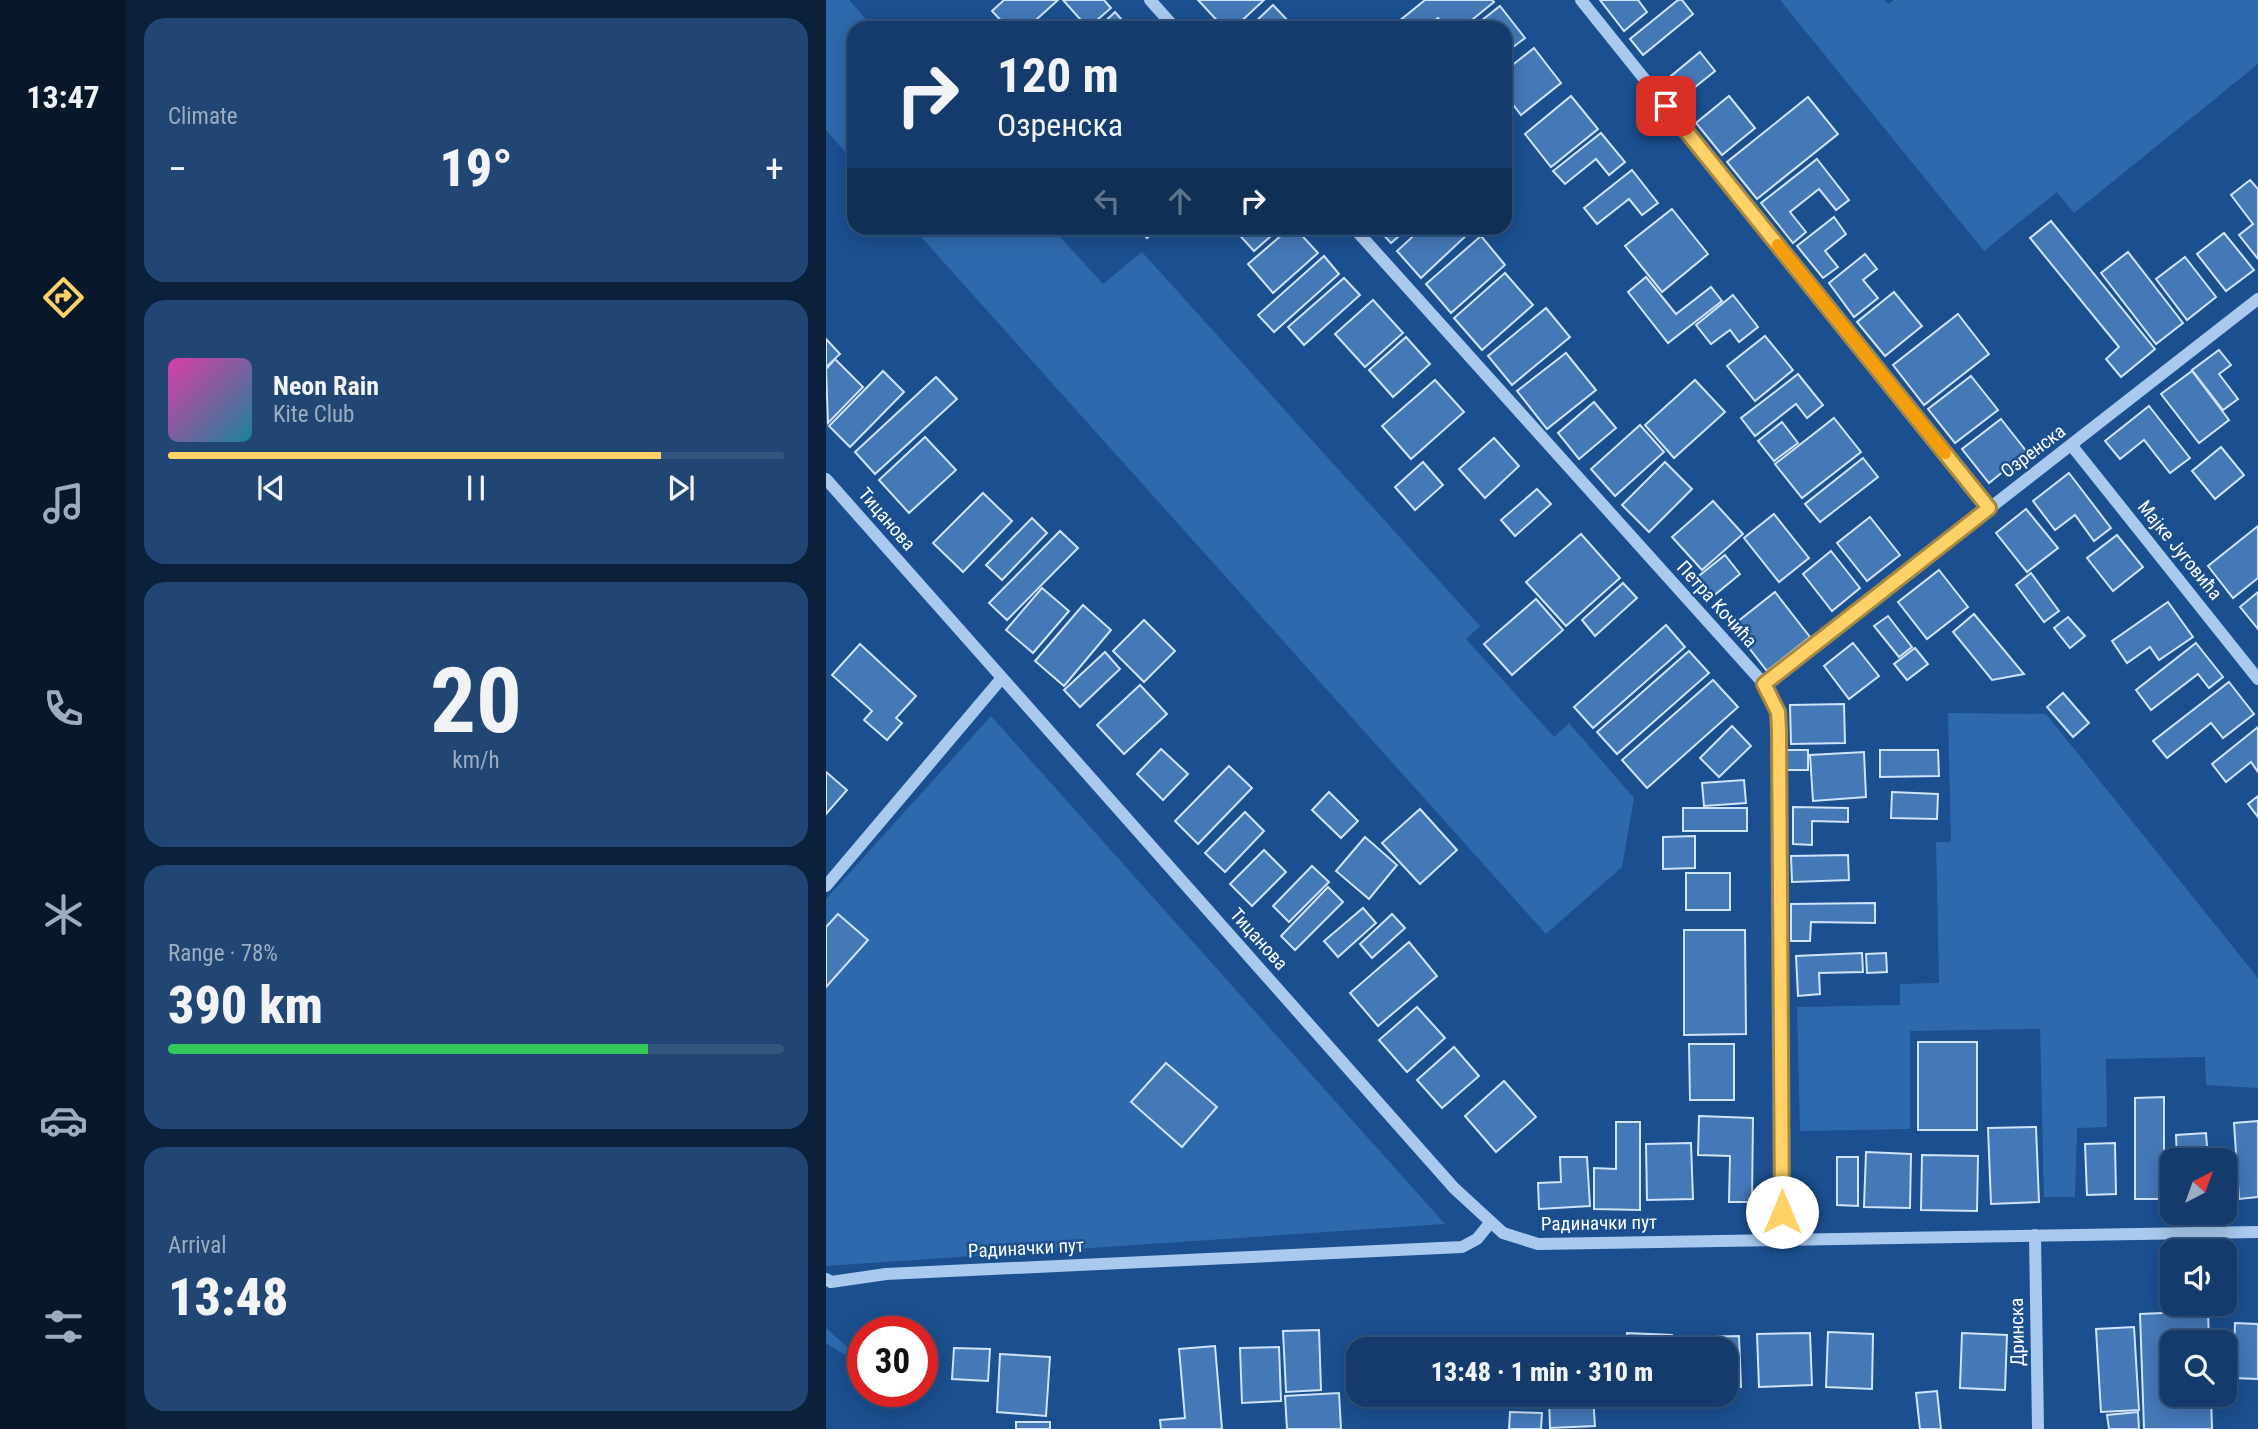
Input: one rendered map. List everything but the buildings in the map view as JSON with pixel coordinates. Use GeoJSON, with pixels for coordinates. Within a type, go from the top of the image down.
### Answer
{"type":"FeatureCollection","features":[{"type":"Feature","properties":{"kind":"street"},"geometry":{"type":"LineString","coordinates":[[1150,0],[1169,21]]}},
{"type":"Feature","properties":{"kind":"street"},"geometry":{"type":"LineString","coordinates":[[1581,0],[1989,508]]}},
{"type":"Feature","properties":{"kind":"street","name":"Петра Кочића"},"geometry":{"type":"LineString","coordinates":[[1359,235],[1764,684],[1778,712],[1783,1238]]}},
{"type":"Feature","properties":{"kind":"street","name":"Озренска"},"geometry":{"type":"LineString","coordinates":[[1764,684],[2258,299]]}},
{"type":"Feature","properties":{"kind":"street","name":"Мајке Југовића"},"geometry":{"type":"LineString","coordinates":[[2072,446],[2258,679]]}},
{"type":"Feature","properties":{"kind":"street","name":"Тицанова"},"geometry":{"type":"LineString","coordinates":[[826,479],[1454,1188],[1490,1223]]}},
{"type":"Feature","properties":{"kind":"street"},"geometry":{"type":"LineString","coordinates":[[826,886],[1002,679]]}},
{"type":"Feature","properties":{"kind":"street","name":"Радиначки пут"},"geometry":{"type":"LineString","coordinates":[[829,1280],[886,1274],[1462,1247],[1477,1239],[1490,1223],[1503,1233],[1538,1244],[2258,1232]]}},
{"type":"Feature","properties":{"kind":"street","name":"Дринска"},"geometry":{"type":"LineString","coordinates":[[2035,1235],[2038,1429]]}},
{"type":"Feature","properties":{"kind":"shaded area"},"geometry":{"type":"Polygon","coordinates":[[[826,0],[849,0],[868,21],[847,21],[847,154],[826,130],[826,0]]]}},
{"type":"Feature","properties":{"kind":"shaded area"},"geometry":{"type":"Polygon","coordinates":[[[1780,0],[1885,0],[1888,4],[1894,0],[2258,0],[2258,64],[2074,213],[2057,192],[1984,251],[1780,0]]]}},
{"type":"Feature","properties":{"kind":"shaded area"},"geometry":{"type":"Polygon","coordinates":[[[919,235],[1058,235],[1103,284],[1142,252],[1480,626],[1466,639],[1554,737],[1569,723],[1634,798],[1622,867],[1546,934],[919,235]]]}},
{"type":"Feature","properties":{"kind":"shaded area"},"geometry":{"type":"Polygon","coordinates":[[[1948,713],[2046,714],[2258,978],[2258,1088],[2206,1085],[2205,1057],[2106,1059],[2107,1127],[2077,1128],[2075,1197],[2044,1197],[2040,1029],[1910,1031],[1910,1129],[1800,1131],[1797,1007],[1900,1005],[1900,984],[1939,983],[1936,842],[1951,842],[1948,713]]]}},
{"type":"Feature","properties":{"kind":"shaded area"},"geometry":{"type":"Polygon","coordinates":[[[991,716],[1445,1224],[826,1266],[826,899],[991,716]]]}},
{"type":"Feature","properties":{"kind":"shaded area"},"geometry":{"type":"Polygon","coordinates":[[[826,1328],[847,1347],[847,1356],[826,1343],[826,1328]]]}},
{"type":"Feature","properties":{"kind":"slow traffic"},"geometry":{"type":"LineString","coordinates":[[1778,245],[1945,453]]}},
{"type":"Feature","properties":{"kind":"route"},"geometry":{"type":"LineString","coordinates":[[1666,106],[1989,508],[1764,684],[1778,712],[1779,730],[1782,1212]]}}]}
